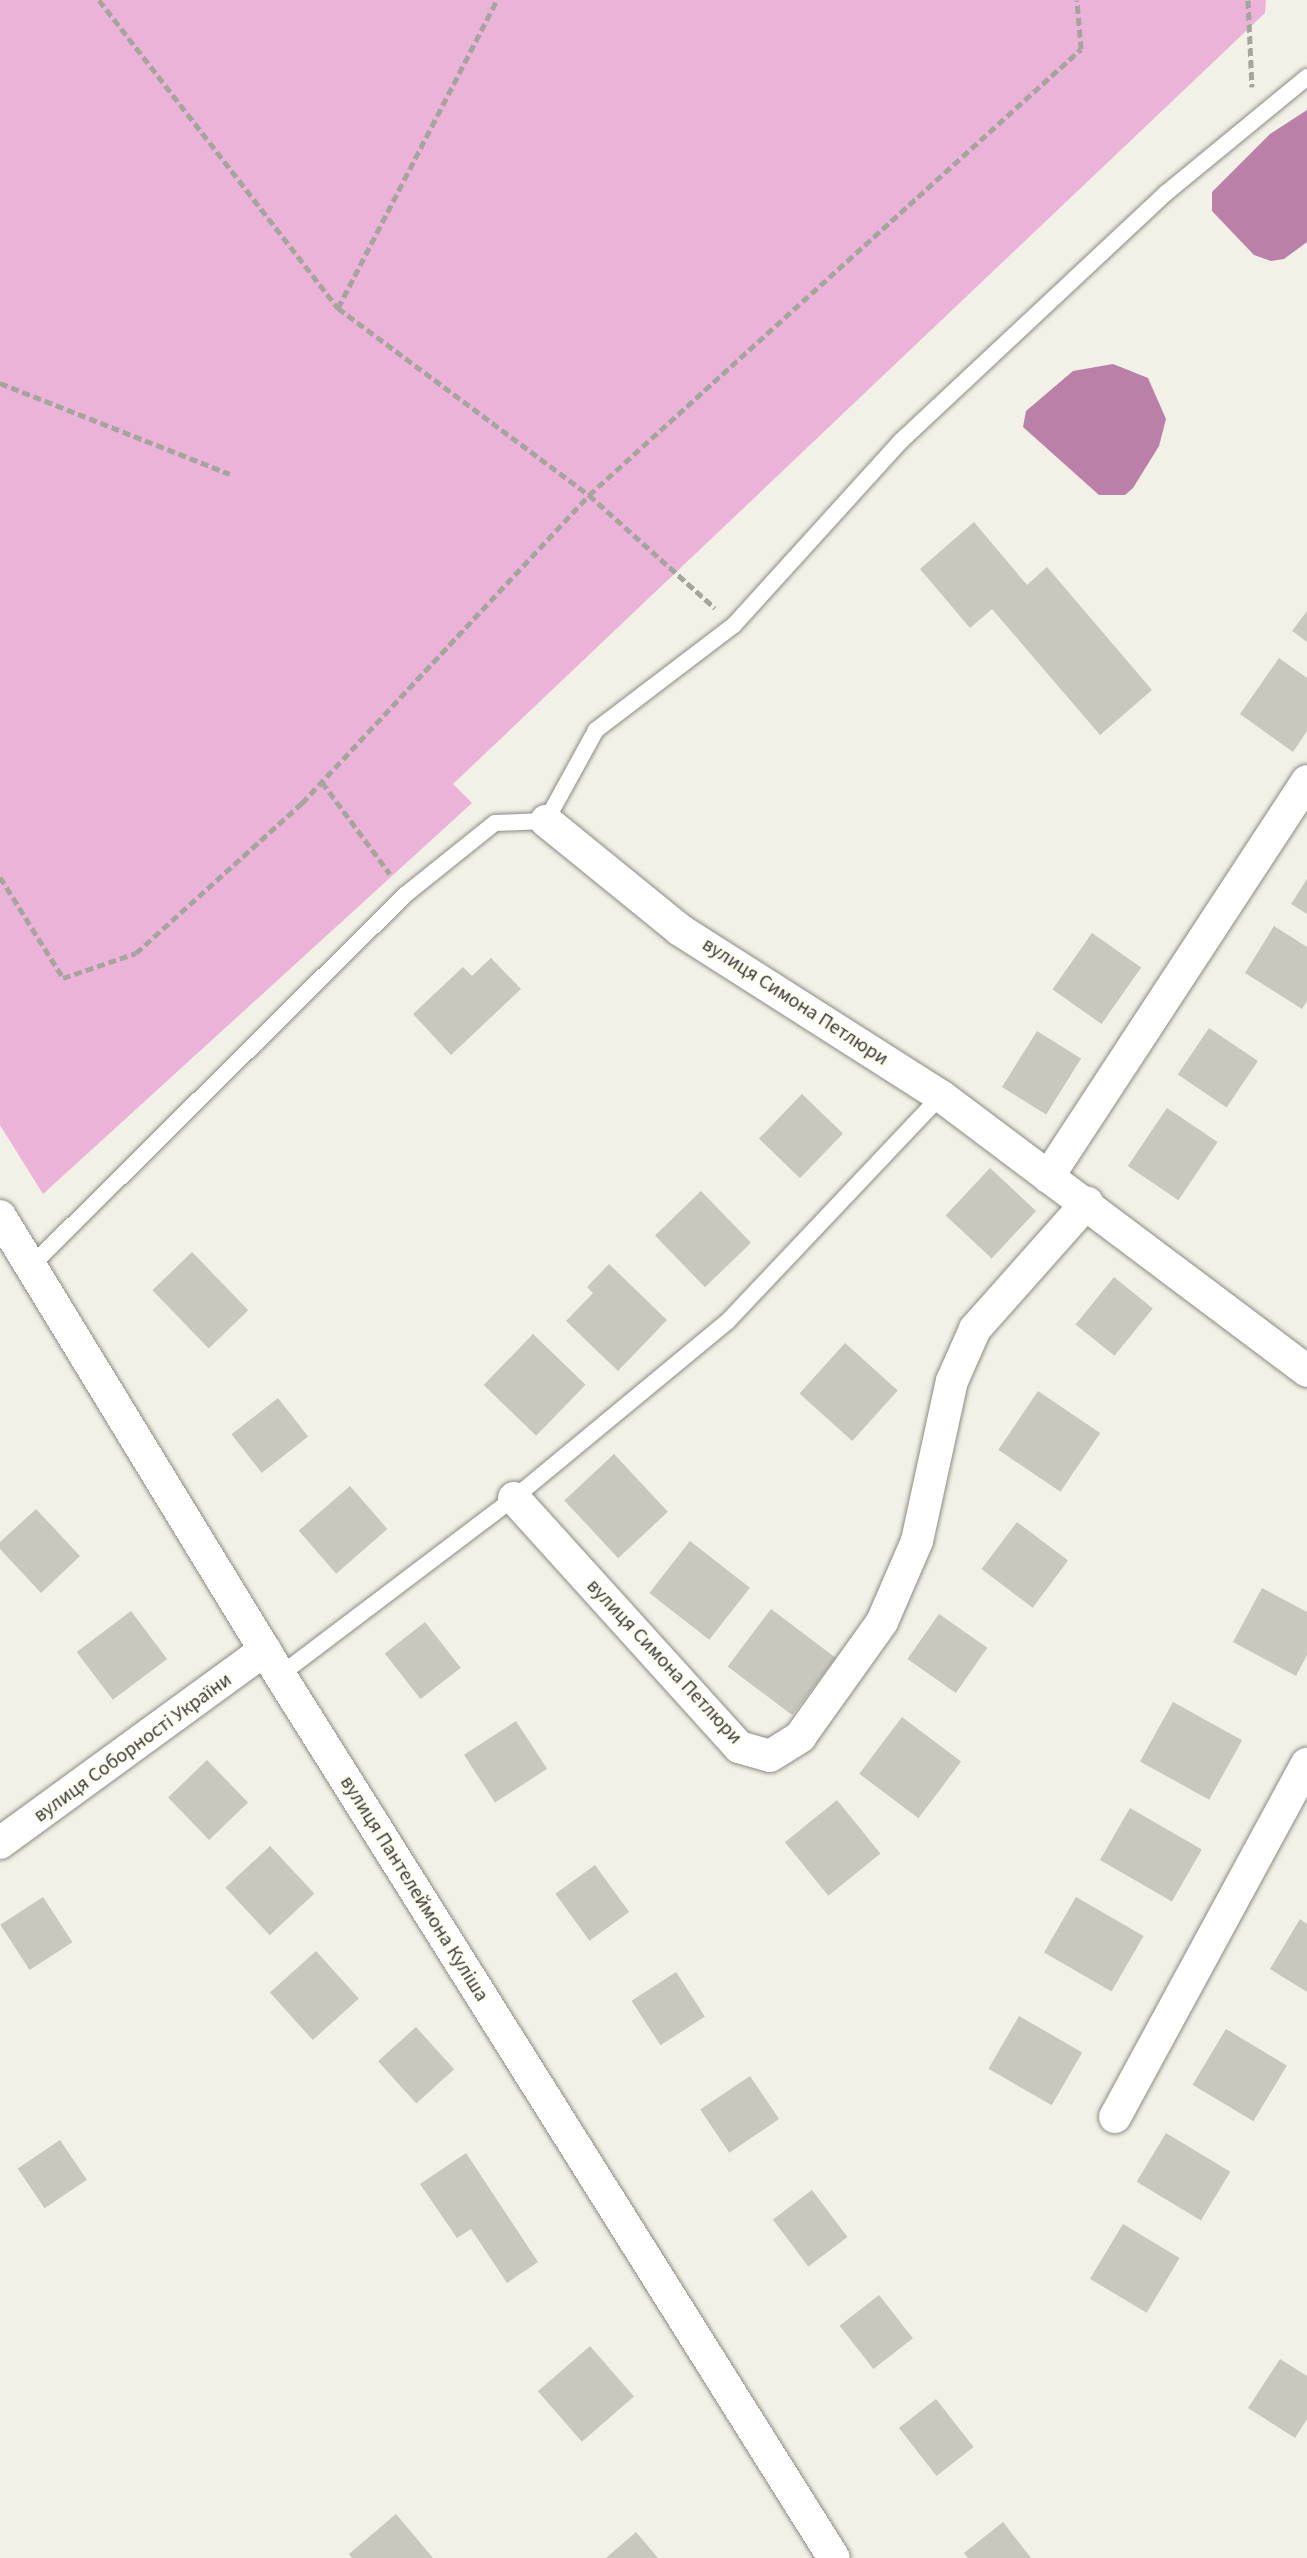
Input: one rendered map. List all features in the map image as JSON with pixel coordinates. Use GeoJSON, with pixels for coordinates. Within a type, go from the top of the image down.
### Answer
{"type":"FeatureCollection","features":[{"type":"Feature","properties":{"kind":"street"},"geometry":{"type":"LineString","coordinates":[[1048,1177],[1307,781]]}},
{"type":"Feature","properties":{"kind":"street","name":"вулиця Симона Петлюри"},"geometry":{"type":"LineString","coordinates":[[546,821],[680,930],[941,1096],[1307,1371]]}},
{"type":"Feature","properties":{"kind":"street","name":"вулиця Симона Петлюри"},"geometry":{"type":"LineString","coordinates":[[514,1498],[739,1747],[770,1756],[800,1737],[882,1622],[917,1541],[952,1381],[975,1329],[1087,1203]]}},
{"type":"Feature","properties":{"kind":"street","name":"вулиця Пантелеймона Куліша"},"geometry":{"type":"LineString","coordinates":[[0,1216],[273,1663],[834,2558]]}},
{"type":"Feature","properties":{"kind":"street","name":"вулиця Соборності України"},"geometry":{"type":"LineString","coordinates":[[0,1843],[273,1663]]}},
{"type":"Feature","properties":{"kind":"street"},"geometry":{"type":"LineString","coordinates":[[1115,2117],[1307,1764]]}},
{"type":"Feature","properties":{"kind":"lane"},"geometry":{"type":"LineString","coordinates":[[31,1266],[405,895],[495,823],[546,821],[596,730],[734,625],[901,441],[1253,117],[1307,77]]}},
{"type":"Feature","properties":{"kind":"lane"},"geometry":{"type":"LineString","coordinates":[[273,1663],[514,1498],[727,1322],[941,1096]]}},
{"type":"Feature","properties":{"kind":"path"},"geometry":{"type":"LineString","coordinates":[[99,0],[338,308],[589,495],[734,625]]}},
{"type":"Feature","properties":{"kind":"path"},"geometry":{"type":"LineString","coordinates":[[338,308],[497,0]]}},
{"type":"Feature","properties":{"kind":"path"},"geometry":{"type":"LineString","coordinates":[[0,877],[63,978],[136,953],[322,782],[589,495],[1081,49],[1077,0]]}},
{"type":"Feature","properties":{"kind":"path"},"geometry":{"type":"LineString","coordinates":[[1248,0],[1253,117]]}},
{"type":"Feature","properties":{"kind":"path"},"geometry":{"type":"LineString","coordinates":[[0,383],[230,474]]}},
{"type":"Feature","properties":{"kind":"path"},"geometry":{"type":"LineString","coordinates":[[322,782],[405,895]]}},
{"type":"Feature","properties":{"kind":"shaded area"},"geometry":{"type":"Polygon","coordinates":[[[0,0],[1266,0],[1265,13],[453,784],[472,803],[43,1194],[0,1125],[0,0]]]}},
{"type":"Feature","properties":{"kind":"shaded area"},"geometry":{"type":"Polygon","coordinates":[[[1307,110],[1307,242],[1284,259],[1271,261],[1254,255],[1212,211],[1212,192],[1270,134],[1307,110]]]}},
{"type":"Feature","properties":{"kind":"shaded area"},"geometry":{"type":"Polygon","coordinates":[[[1113,364],[1148,378],[1166,419],[1159,446],[1133,488],[1125,495],[1099,495],[1023,427],[1026,411],[1073,371],[1113,364]]]}},
{"type":"Feature","properties":{"kind":"building"},"geometry":{"type":"Polygon","coordinates":[[[974,522],[1027,585],[1047,567],[1152,690],[1100,735],[992,609],[970,628],[920,569],[974,522]]]}},
{"type":"Feature","properties":{"kind":"building"},"geometry":{"type":"Polygon","coordinates":[[[1307,611],[1307,642],[1292,631],[1307,611]]]}},
{"type":"Feature","properties":{"kind":"building"},"geometry":{"type":"Polygon","coordinates":[[[1279,658],[1307,678],[1307,731],[1293,752],[1240,714],[1279,658]]]}},
{"type":"Feature","properties":{"kind":"building"},"geometry":{"type":"Polygon","coordinates":[[[1307,879],[1307,914],[1291,904],[1307,879]]]}},
{"type":"Feature","properties":{"kind":"building"},"geometry":{"type":"Polygon","coordinates":[[[1274,926],[1307,947],[1307,1001],[1302,1009],[1245,973],[1274,926]]]}},
{"type":"Feature","properties":{"kind":"building"},"geometry":{"type":"Polygon","coordinates":[[[1092,933],[1141,967],[1102,1024],[1052,990],[1092,933]]]}},
{"type":"Feature","properties":{"kind":"building"},"geometry":{"type":"Polygon","coordinates":[[[491,958],[521,989],[451,1055],[413,1014],[463,967],[472,976],[491,958]]]}},
{"type":"Feature","properties":{"kind":"building"},"geometry":{"type":"Polygon","coordinates":[[[1209,1028],[1258,1061],[1227,1107],[1178,1074],[1209,1028]]]}},
{"type":"Feature","properties":{"kind":"building"},"geometry":{"type":"Polygon","coordinates":[[[1037,1031],[1081,1059],[1046,1115],[1002,1087],[1037,1031]]]}},
{"type":"Feature","properties":{"kind":"building"},"geometry":{"type":"Polygon","coordinates":[[[802,1094],[843,1134],[800,1178],[759,1139],[802,1094]]]}},
{"type":"Feature","properties":{"kind":"building"},"geometry":{"type":"Polygon","coordinates":[[[1167,1108],[1218,1142],[1178,1200],[1128,1166],[1167,1108]]]}},
{"type":"Feature","properties":{"kind":"building"},"geometry":{"type":"Polygon","coordinates":[[[990,1168],[1036,1211],[992,1259],[946,1216],[990,1168]]]}},
{"type":"Feature","properties":{"kind":"building"},"geometry":{"type":"Polygon","coordinates":[[[701,1191],[751,1243],[705,1287],[655,1235],[701,1191]]]}},
{"type":"Feature","properties":{"kind":"building"},"geometry":{"type":"Polygon","coordinates":[[[192,1252],[248,1310],[209,1348],[152,1290],[192,1252]]]}},
{"type":"Feature","properties":{"kind":"building"},"geometry":{"type":"Polygon","coordinates":[[[609,1264],[667,1320],[618,1371],[566,1321],[593,1293],[587,1287],[609,1264]]]}},
{"type":"Feature","properties":{"kind":"building"},"geometry":{"type":"Polygon","coordinates":[[[1114,1277],[1153,1308],[1114,1356],[1076,1324],[1114,1277]]]}},
{"type":"Feature","properties":{"kind":"building"},"geometry":{"type":"Polygon","coordinates":[[[533,1334],[586,1385],[536,1436],[484,1385],[533,1334]]]}},
{"type":"Feature","properties":{"kind":"building"},"geometry":{"type":"Polygon","coordinates":[[[845,1343],[898,1391],[852,1441],[799,1394],[845,1343]]]}},
{"type":"Feature","properties":{"kind":"building"},"geometry":{"type":"Polygon","coordinates":[[[1038,1391],[1100,1433],[1060,1492],[998,1450],[1038,1391]]]}},
{"type":"Feature","properties":{"kind":"building"},"geometry":{"type":"Polygon","coordinates":[[[278,1398],[308,1437],[262,1473],[232,1434],[278,1398]]]}},
{"type":"Feature","properties":{"kind":"building"},"geometry":{"type":"Polygon","coordinates":[[[614,1454],[668,1512],[618,1558],[564,1500],[614,1454]]]}},
{"type":"Feature","properties":{"kind":"building"},"geometry":{"type":"Polygon","coordinates":[[[350,1486],[387,1529],[336,1574],[299,1531],[350,1486]]]}},
{"type":"Feature","properties":{"kind":"building"},"geometry":{"type":"Polygon","coordinates":[[[36,1509],[80,1556],[41,1593],[0,1549],[0,1542],[36,1509]]]}},
{"type":"Feature","properties":{"kind":"building"},"geometry":{"type":"Polygon","coordinates":[[[1017,1522],[1068,1561],[1033,1608],[981,1569],[1017,1522]]]}},
{"type":"Feature","properties":{"kind":"building"},"geometry":{"type":"Polygon","coordinates":[[[690,1541],[750,1588],[709,1640],[649,1593],[690,1541]]]}},
{"type":"Feature","properties":{"kind":"building"},"geometry":{"type":"Polygon","coordinates":[[[1262,1588],[1307,1612],[1307,1655],[1296,1676],[1233,1642],[1262,1588]]]}},
{"type":"Feature","properties":{"kind":"building"},"geometry":{"type":"Polygon","coordinates":[[[771,1609],[836,1658],[792,1715],[728,1667],[771,1609]]]}},
{"type":"Feature","properties":{"kind":"building"},"geometry":{"type":"Polygon","coordinates":[[[131,1611],[167,1659],[113,1700],[77,1652],[131,1611]]]}},
{"type":"Feature","properties":{"kind":"building"},"geometry":{"type":"Polygon","coordinates":[[[939,1614],[987,1648],[956,1693],[907,1659],[939,1614]]]}},
{"type":"Feature","properties":{"kind":"building"},"geometry":{"type":"Polygon","coordinates":[[[425,1622],[461,1668],[421,1699],[385,1653],[425,1622]]]}},
{"type":"Feature","properties":{"kind":"building"},"geometry":{"type":"Polygon","coordinates":[[[1173,1702],[1242,1740],[1209,1800],[1140,1761],[1173,1702]]]}},
{"type":"Feature","properties":{"kind":"building"},"geometry":{"type":"Polygon","coordinates":[[[902,1717],[961,1762],[918,1818],[859,1774],[902,1717]]]}},
{"type":"Feature","properties":{"kind":"building"},"geometry":{"type":"Polygon","coordinates":[[[516,1721],[547,1769],[495,1803],[464,1755],[516,1721]]]}},
{"type":"Feature","properties":{"kind":"building"},"geometry":{"type":"Polygon","coordinates":[[[207,1760],[248,1802],[209,1840],[168,1798],[207,1760]]]}},
{"type":"Feature","properties":{"kind":"building"},"geometry":{"type":"Polygon","coordinates":[[[837,1800],[880,1854],[828,1896],[785,1842],[837,1800]]]}},
{"type":"Feature","properties":{"kind":"building"},"geometry":{"type":"Polygon","coordinates":[[[1130,1808],[1202,1849],[1172,1901],[1100,1860],[1130,1808]]]}},
{"type":"Feature","properties":{"kind":"building"},"geometry":{"type":"Polygon","coordinates":[[[270,1846],[314,1894],[270,1935],[225,1888],[270,1846]]]}},
{"type":"Feature","properties":{"kind":"building"},"geometry":{"type":"Polygon","coordinates":[[[595,1865],[629,1912],[589,1941],[555,1894],[595,1865]]]}},
{"type":"Feature","properties":{"kind":"building"},"geometry":{"type":"Polygon","coordinates":[[[43,1897],[72,1942],[30,1970],[0,1925],[43,1897]]]}},
{"type":"Feature","properties":{"kind":"building"},"geometry":{"type":"Polygon","coordinates":[[[1076,1897],[1144,1936],[1112,1991],[1044,1952],[1076,1897]]]}},
{"type":"Feature","properties":{"kind":"building"},"geometry":{"type":"Polygon","coordinates":[[[1300,1919],[1307,1924],[1307,1992],[1270,1969],[1300,1919]]]}},
{"type":"Feature","properties":{"kind":"building"},"geometry":{"type":"Polygon","coordinates":[[[316,1951],[359,1999],[313,2040],[270,1992],[316,1951]]]}},
{"type":"Feature","properties":{"kind":"building"},"geometry":{"type":"Polygon","coordinates":[[[676,1972],[705,2016],[660,2045],[632,2001],[676,1972]]]}},
{"type":"Feature","properties":{"kind":"building"},"geometry":{"type":"Polygon","coordinates":[[[1019,2016],[1082,2052],[1052,2105],[989,2069],[1019,2016]]]}},
{"type":"Feature","properties":{"kind":"building"},"geometry":{"type":"Polygon","coordinates":[[[416,2027],[454,2069],[416,2103],[378,2061],[416,2027]]]}},
{"type":"Feature","properties":{"kind":"building"},"geometry":{"type":"Polygon","coordinates":[[[1226,2029],[1287,2066],[1253,2121],[1193,2085],[1226,2029]]]}},
{"type":"Feature","properties":{"kind":"building"},"geometry":{"type":"Polygon","coordinates":[[[750,2076],[779,2119],[729,2153],[700,2110],[750,2076]]]}},
{"type":"Feature","properties":{"kind":"building"},"geometry":{"type":"Polygon","coordinates":[[[1166,2133],[1230,2172],[1201,2220],[1137,2182],[1166,2133]]]}},
{"type":"Feature","properties":{"kind":"building"},"geometry":{"type":"Polygon","coordinates":[[[60,2140],[87,2180],[45,2208],[18,2169],[60,2140]]]}},
{"type":"Feature","properties":{"kind":"building"},"geometry":{"type":"Polygon","coordinates":[[[466,2153],[538,2262],[507,2283],[471,2229],[457,2238],[420,2184],[466,2153]]]}},
{"type":"Feature","properties":{"kind":"building"},"geometry":{"type":"Polygon","coordinates":[[[812,2190],[848,2237],[808,2267],[773,2219],[812,2190]]]}},
{"type":"Feature","properties":{"kind":"building"},"geometry":{"type":"Polygon","coordinates":[[[1123,2224],[1180,2258],[1147,2313],[1090,2279],[1123,2224]]]}},
{"type":"Feature","properties":{"kind":"building"},"geometry":{"type":"Polygon","coordinates":[[[879,2295],[913,2338],[873,2369],[840,2326],[879,2295]]]}},
{"type":"Feature","properties":{"kind":"building"},"geometry":{"type":"Polygon","coordinates":[[[590,2346],[634,2397],[582,2442],[538,2391],[590,2346]]]}},
{"type":"Feature","properties":{"kind":"building"},"geometry":{"type":"Polygon","coordinates":[[[1280,2359],[1307,2376],[1307,2419],[1295,2438],[1248,2408],[1280,2359]]]}},
{"type":"Feature","properties":{"kind":"building"},"geometry":{"type":"Polygon","coordinates":[[[936,2399],[974,2447],[937,2476],[899,2428],[936,2399]]]}},
{"type":"Feature","properties":{"kind":"building"},"geometry":{"type":"Polygon","coordinates":[[[396,2514],[433,2558],[352,2558],[349,2554],[396,2514]]]}},
{"type":"Feature","properties":{"kind":"building"},"geometry":{"type":"Polygon","coordinates":[[[1003,2522],[1031,2558],[968,2558],[964,2553],[1003,2522]]]}},
{"type":"Feature","properties":{"kind":"building"},"geometry":{"type":"Polygon","coordinates":[[[636,2532],[658,2558],[606,2558],[636,2532]]]}}]}
